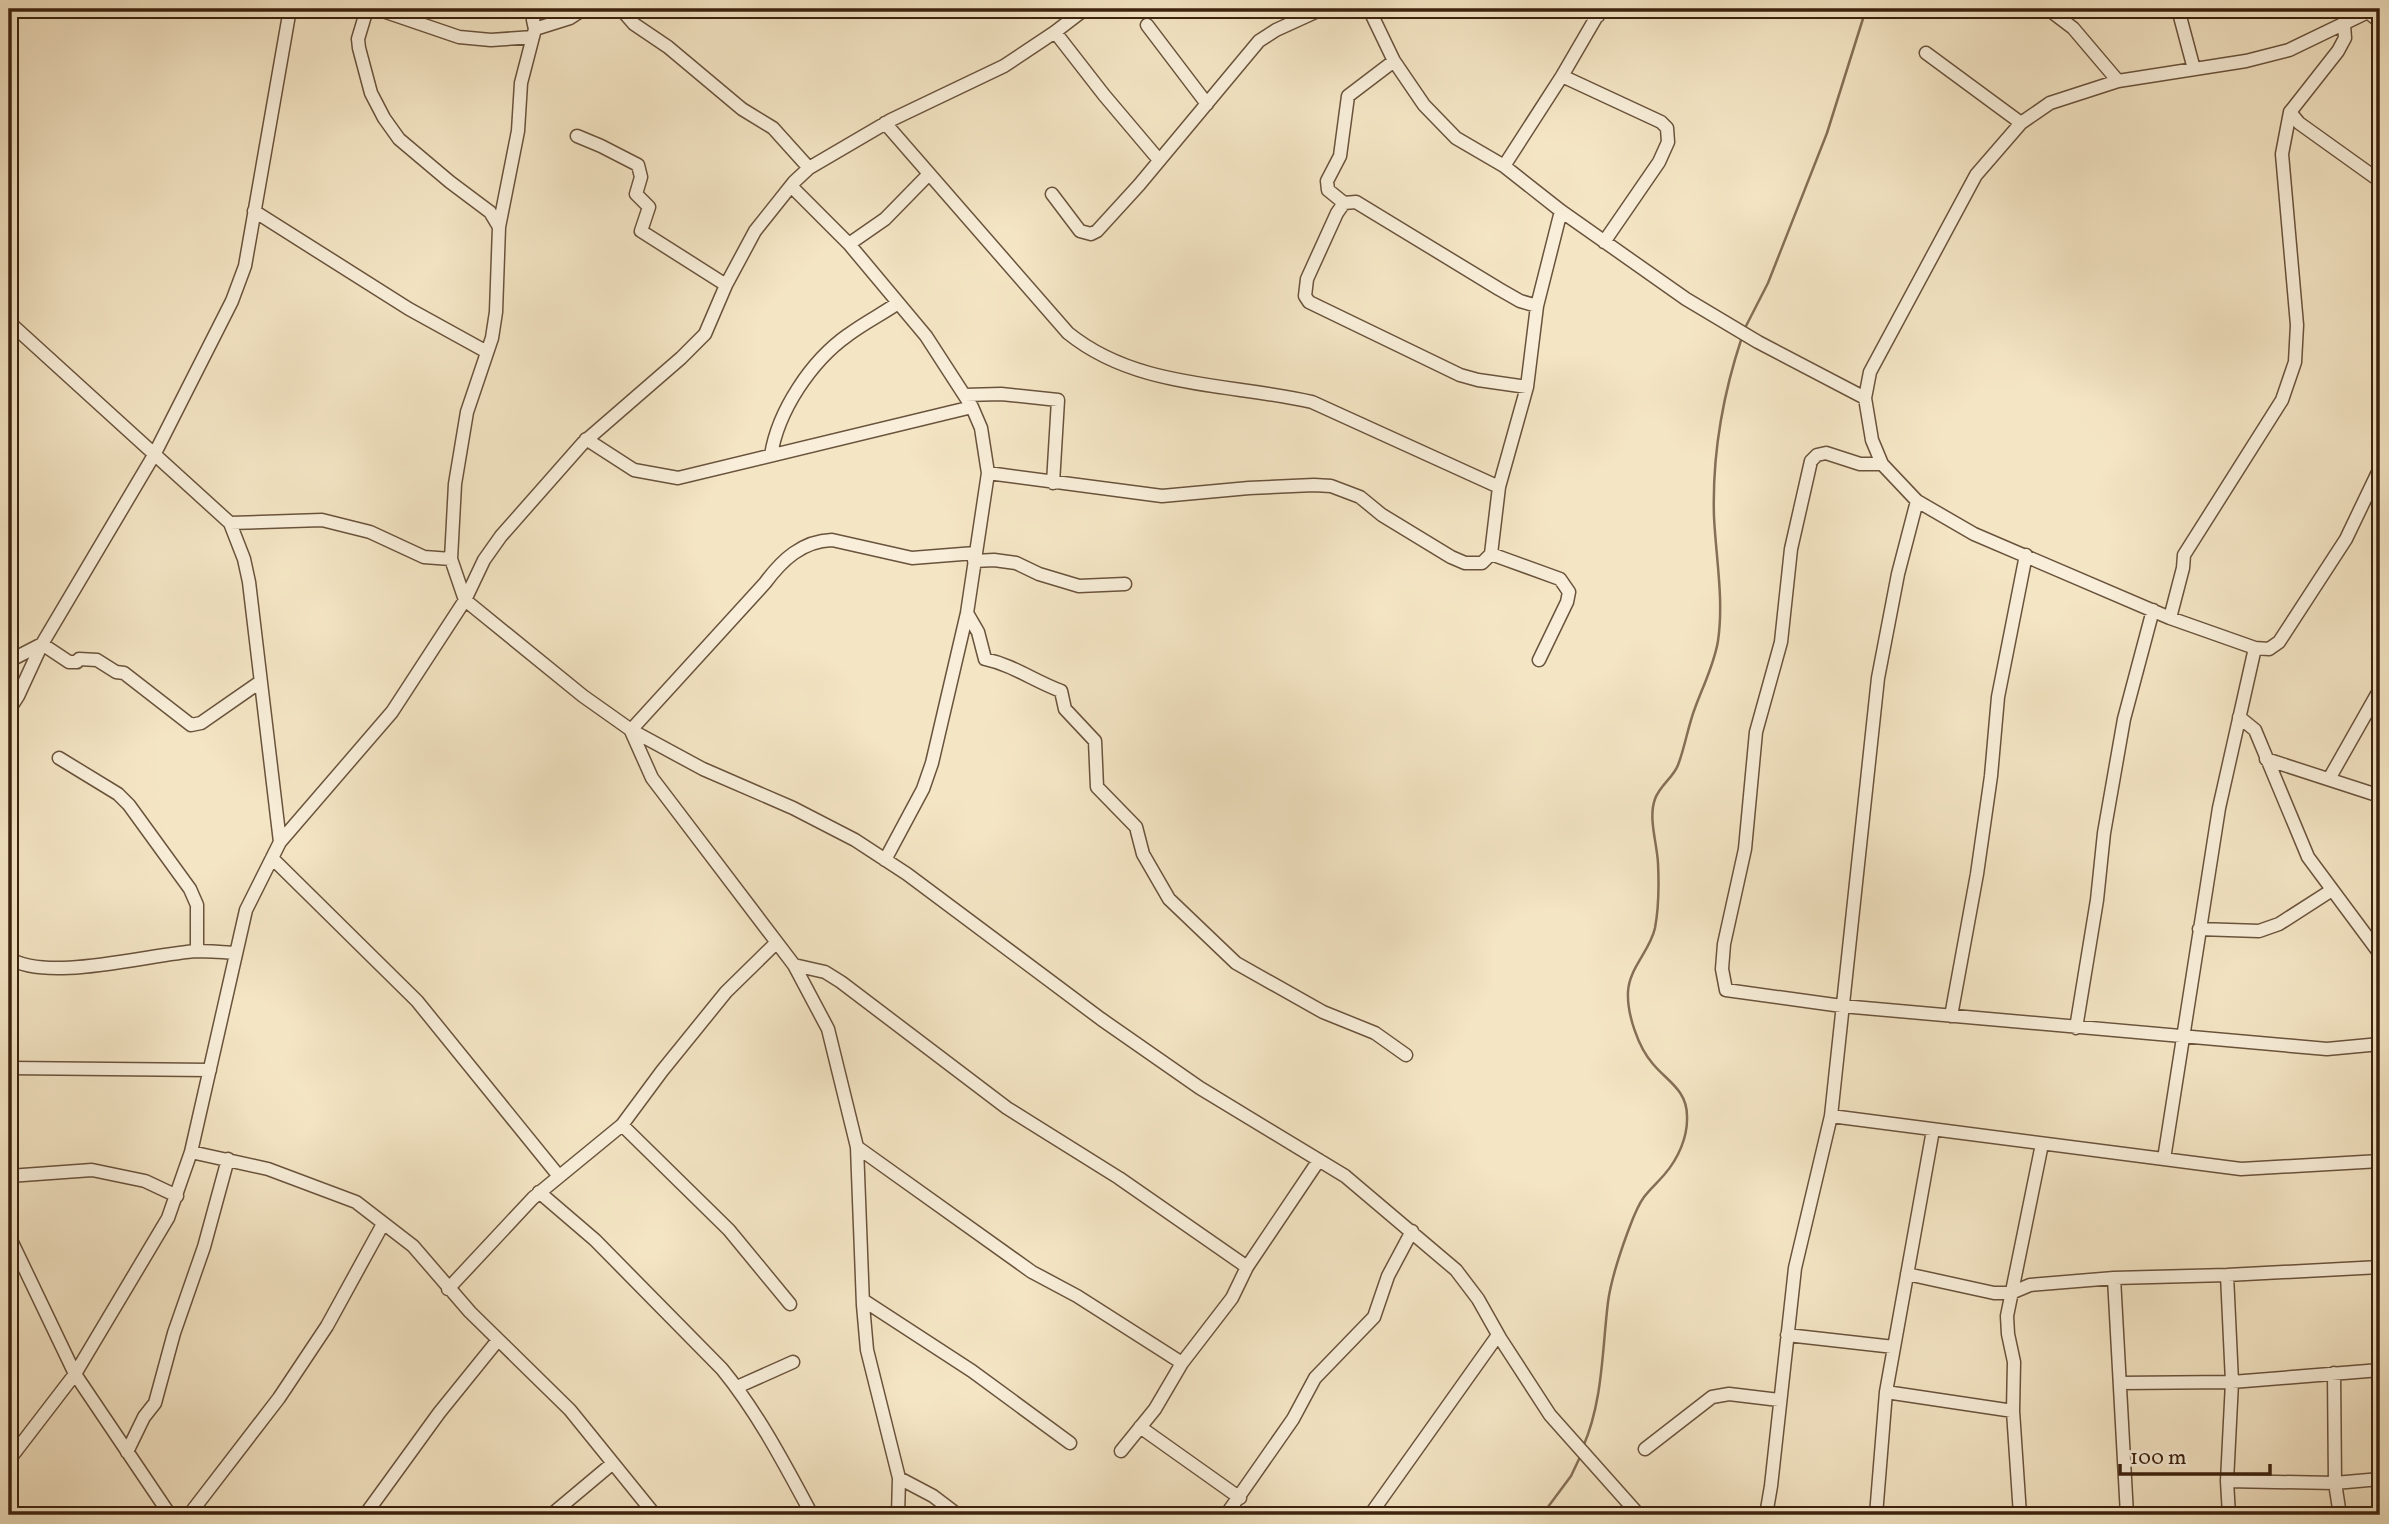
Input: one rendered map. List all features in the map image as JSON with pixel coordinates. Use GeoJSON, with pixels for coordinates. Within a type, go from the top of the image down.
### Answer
{"type":"FeatureCollection","features":[{"type":"Feature","properties":{"kind":"street"},"geometry":{"type":"LineString","coordinates":[[9,710],[42,644],[154,454],[232,301],[245,266],[290,9]]}},
{"type":"Feature","properties":{"kind":"street"},"geometry":{"type":"LineString","coordinates":[[367,9],[359,48],[371,93],[384,118],[399,139],[490,212],[499,227]]}},
{"type":"Feature","properties":{"kind":"street"},"geometry":{"type":"LineString","coordinates":[[377,9],[459,37],[491,40],[534,33],[584,9]]}},
{"type":"Feature","properties":{"kind":"street"},"geometry":{"type":"LineString","coordinates":[[536,9],[534,33],[521,83],[518,131],[499,227],[496,312],[492,338],[463,431],[454,484],[451,559],[465,600],[583,696],[631,730],[703,769],[793,808],[855,840],[907,874],[1101,1019],[1200,1088],[1345,1176],[1456,1270],[1478,1299],[1550,1415],[1639,1515]]}},
{"type":"Feature","properties":{"kind":"street"},"geometry":{"type":"LineString","coordinates":[[621,9],[634,24],[668,47],[742,109],[773,128],[809,168]]}},
{"type":"Feature","properties":{"kind":"street"},"geometry":{"type":"LineString","coordinates":[[9,1460],[75,1374],[168,1218],[191,1152],[246,910],[280,842],[392,712],[465,600],[484,561],[501,536],[586,439],[681,358],[705,334],[726,285],[755,231],[809,168],[885,123],[1004,66],[1085,9]]}},
{"type":"Feature","properties":{"kind":"street"},"geometry":{"type":"LineString","coordinates":[[1052,194],[1080,231],[1091,234],[1097,231],[1259,41],[1276,30],[1322,9]]}},
{"type":"Feature","properties":{"kind":"street"},"geometry":{"type":"LineString","coordinates":[[1369,9],[1394,61],[1424,105],[1457,138],[1504,166],[1560,211],[1706,311],[1758,342],[1865,398]]}},
{"type":"Feature","properties":{"kind":"street"},"geometry":{"type":"LineString","coordinates":[[1504,166],[1600,12],[1583,9]]}},
{"type":"Feature","properties":{"kind":"street"},"geometry":{"type":"LineString","coordinates":[[2048,9],[2073,28],[2118,81]]}},
{"type":"Feature","properties":{"kind":"street"},"geometry":{"type":"LineString","coordinates":[[2178,9],[2194,69]]}},
{"type":"Feature","properties":{"kind":"street"},"geometry":{"type":"LineString","coordinates":[[2380,22],[2372,11],[2289,50],[2268,56],[2118,81],[2050,103],[2021,123],[1976,175],[1870,372],[1865,398],[1872,440],[1882,464],[1917,501],[1974,534],[2170,618],[2255,648],[2269,649],[2279,642],[2346,539],[2380,468]]}},
{"type":"Feature","properties":{"kind":"street"},"geometry":{"type":"LineString","coordinates":[[1147,25],[1207,104]]}},
{"type":"Feature","properties":{"kind":"street"},"geometry":{"type":"LineString","coordinates":[[2170,618],[2184,555],[2282,400],[2295,362],[2297,325],[2282,154],[2290,112],[2338,51],[2345,38],[2344,25]]}},
{"type":"Feature","properties":{"kind":"street"},"geometry":{"type":"LineString","coordinates":[[1055,32],[1159,160]]}},
{"type":"Feature","properties":{"kind":"street"},"geometry":{"type":"LineString","coordinates":[[1926,53],[2021,123]]}},
{"type":"Feature","properties":{"kind":"street"},"geometry":{"type":"LineString","coordinates":[[1394,61],[1348,96],[1340,156],[1327,181],[1328,190],[1344,203],[1356,202],[1520,301],[1537,306]]}},
{"type":"Feature","properties":{"kind":"street"},"geometry":{"type":"LineString","coordinates":[[1562,76],[1661,122],[1667,128],[1668,142],[1659,162],[1604,242]]}},
{"type":"Feature","properties":{"kind":"street"},"geometry":{"type":"LineString","coordinates":[[2290,112],[2299,122],[2380,181]]}},
{"type":"Feature","properties":{"kind":"street"},"geometry":{"type":"LineString","coordinates":[[885,123],[1068,333],[1085,346],[1145,372],[1196,385],[1287,396],[1312,402],[1499,487]]}},
{"type":"Feature","properties":{"kind":"street"},"geometry":{"type":"LineString","coordinates":[[577,136],[638,166],[641,177],[636,194],[649,207],[641,231],[726,285]]}},
{"type":"Feature","properties":{"kind":"street"},"geometry":{"type":"LineString","coordinates":[[849,244],[885,219],[929,174]]}},
{"type":"Feature","properties":{"kind":"street"},"geometry":{"type":"LineString","coordinates":[[791,186],[849,244],[926,336],[968,401],[981,428],[988,473],[967,613],[932,763],[923,789],[885,860]]}},
{"type":"Feature","properties":{"kind":"street"},"geometry":{"type":"LineString","coordinates":[[1344,203],[1307,279],[1305,296],[1309,302],[1460,375],[1527,387]]}},
{"type":"Feature","properties":{"kind":"street"},"geometry":{"type":"LineString","coordinates":[[254,211],[409,309],[487,352]]}},
{"type":"Feature","properties":{"kind":"street"},"geometry":{"type":"LineString","coordinates":[[988,473],[1162,496],[1249,488],[1331,486],[1360,497],[1382,515],[1451,557],[1465,563],[1477,564],[1487,560],[1491,554],[1499,487],[1527,387],[1537,306],[1560,211]]}},
{"type":"Feature","properties":{"kind":"street"},"geometry":{"type":"LineString","coordinates":[[771,455],[775,433],[786,407],[815,367],[847,335],[898,303]]}},
{"type":"Feature","properties":{"kind":"street"},"geometry":{"type":"LineString","coordinates":[[9,322],[230,523],[244,559],[249,582],[280,842]]}},
{"type":"Feature","properties":{"kind":"street"},"geometry":{"type":"LineString","coordinates":[[586,439],[634,470],[678,478],[1001,394],[1058,400],[1053,482]]}},
{"type":"Feature","properties":{"kind":"street"},"geometry":{"type":"LineString","coordinates":[[1882,464],[1860,464],[1826,453],[1817,455],[1811,461],[1791,549],[1781,642],[1756,732],[1745,849],[1724,944],[1722,970],[1726,990],[1842,1006],[2327,1049],[2380,1044]]}},
{"type":"Feature","properties":{"kind":"street"},"geometry":{"type":"LineString","coordinates":[[1766,1515],[1772,1486],[1779,1400],[1799,1247],[1831,1116],[1878,678],[1898,574],[1917,501]]}},
{"type":"Feature","properties":{"kind":"street"},"geometry":{"type":"LineString","coordinates":[[230,523],[322,520],[378,535],[425,557],[451,559]]}},
{"type":"Feature","properties":{"kind":"street"},"geometry":{"type":"LineString","coordinates":[[631,730],[765,583],[780,563],[805,547],[822,541],[832,540],[912,558],[975,557],[994,560],[1016,564],[1079,586],[1125,584]]}},
{"type":"Feature","properties":{"kind":"street"},"geometry":{"type":"LineString","coordinates":[[1491,554],[1560,579],[1569,592],[1539,660]]}},
{"type":"Feature","properties":{"kind":"street"},"geometry":{"type":"LineString","coordinates":[[1951,1016],[1977,874],[1991,776],[1998,697],[2026,555]]}},
{"type":"Feature","properties":{"kind":"street"},"geometry":{"type":"LineString","coordinates":[[2076,1028],[2097,900],[2104,833],[2124,719],[2153,610]]}},
{"type":"Feature","properties":{"kind":"street"},"geometry":{"type":"LineString","coordinates":[[967,613],[978,632],[985,659],[1000,662],[1026,673],[1035,681],[1061,691],[1065,709],[1095,741],[1097,787],[1136,827],[1143,854],[1169,899],[1236,963],[1323,1012],[1375,1033],[1406,1055]]}},
{"type":"Feature","properties":{"kind":"street"},"geometry":{"type":"LineString","coordinates":[[9,661],[42,644]]}},
{"type":"Feature","properties":{"kind":"street"},"geometry":{"type":"LineString","coordinates":[[42,644],[69,662],[77,662],[79,659],[97,660],[116,672],[124,673],[191,725],[201,723],[260,682]]}},
{"type":"Feature","properties":{"kind":"street"},"geometry":{"type":"LineString","coordinates":[[2164,1158],[2219,808],[2255,648]]}},
{"type":"Feature","properties":{"kind":"street"},"geometry":{"type":"LineString","coordinates":[[2329,779],[2380,689]]}},
{"type":"Feature","properties":{"kind":"street"},"geometry":{"type":"LineString","coordinates":[[2239,717],[2255,730],[2308,857],[2380,954]]}},
{"type":"Feature","properties":{"kind":"street"},"geometry":{"type":"LineString","coordinates":[[631,730],[652,778],[794,965],[828,1029],[857,1147],[867,1350],[899,1478],[898,1515]]}},
{"type":"Feature","properties":{"kind":"street"},"geometry":{"type":"LineString","coordinates":[[59,758],[118,794],[129,805],[190,889],[197,905],[197,951]]}},
{"type":"Feature","properties":{"kind":"street"},"geometry":{"type":"LineString","coordinates":[[2266,759],[2380,796]]}},
{"type":"Feature","properties":{"kind":"street"},"geometry":{"type":"LineString","coordinates":[[272,858],[417,1001],[558,1175]]}},
{"type":"Feature","properties":{"kind":"street"},"geometry":{"type":"LineString","coordinates":[[2199,929],[2259,931],[2279,924],[2332,890]]}},
{"type":"Feature","properties":{"kind":"street"},"geometry":{"type":"LineString","coordinates":[[448,1289],[539,1192],[622,1125],[726,992],[776,943]]}},
{"type":"Feature","properties":{"kind":"street"},"geometry":{"type":"LineString","coordinates":[[9,958],[26,967],[64,968],[197,951],[235,953]]}},
{"type":"Feature","properties":{"kind":"street"},"geometry":{"type":"LineString","coordinates":[[794,965],[825,972],[841,982],[1007,1108],[1119,1178],[1247,1268]]}},
{"type":"Feature","properties":{"kind":"street"},"geometry":{"type":"LineString","coordinates":[[9,1068],[210,1070]]}},
{"type":"Feature","properties":{"kind":"street"},"geometry":{"type":"LineString","coordinates":[[1831,1116],[2241,1169],[2380,1161]]}},
{"type":"Feature","properties":{"kind":"street"},"geometry":{"type":"LineString","coordinates":[[622,1125],[729,1230],[790,1304]]}},
{"type":"Feature","properties":{"kind":"street"},"geometry":{"type":"LineString","coordinates":[[1876,1515],[1886,1392],[1933,1130]]}},
{"type":"Feature","properties":{"kind":"street"},"geometry":{"type":"LineString","coordinates":[[2020,1515],[2013,1411],[2014,1362],[2007,1316],[2042,1144]]}},
{"type":"Feature","properties":{"kind":"street"},"geometry":{"type":"LineString","coordinates":[[857,1147],[1032,1272],[1077,1296],[1182,1363]]}},
{"type":"Feature","properties":{"kind":"street"},"geometry":{"type":"LineString","coordinates":[[191,1152],[268,1168],[356,1202],[413,1246],[448,1289],[570,1409],[655,1515]]}},
{"type":"Feature","properties":{"kind":"street"},"geometry":{"type":"LineString","coordinates":[[127,1452],[144,1417],[155,1403],[174,1333],[204,1247],[228,1159]]}},
{"type":"Feature","properties":{"kind":"street"},"geometry":{"type":"LineString","coordinates":[[1121,1451],[1155,1409],[1182,1363],[1232,1298],[1247,1268],[1319,1160]]}},
{"type":"Feature","properties":{"kind":"street"},"geometry":{"type":"LineString","coordinates":[[9,1176],[92,1170],[145,1181],[177,1196]]}},
{"type":"Feature","properties":{"kind":"street"},"geometry":{"type":"LineString","coordinates":[[539,1192],[595,1240],[722,1369],[737,1387],[780,1456],[812,1515]]}},
{"type":"Feature","properties":{"kind":"street"},"geometry":{"type":"LineString","coordinates":[[189,1515],[279,1398],[327,1326],[383,1224]]}},
{"type":"Feature","properties":{"kind":"street"},"geometry":{"type":"LineString","coordinates":[[1226,1515],[1293,1419],[1315,1378],[1374,1317],[1388,1276],[1412,1231]]}},
{"type":"Feature","properties":{"kind":"street"},"geometry":{"type":"LineString","coordinates":[[9,1236],[75,1374],[170,1515]]}},
{"type":"Feature","properties":{"kind":"street"},"geometry":{"type":"LineString","coordinates":[[1907,1274],[1994,1293],[2011,1293],[2030,1285],[2114,1278],[2380,1267]]}},
{"type":"Feature","properties":{"kind":"street"},"geometry":{"type":"LineString","coordinates":[[2227,1275],[2232,1382],[2227,1481],[2229,1515]]}},
{"type":"Feature","properties":{"kind":"street"},"geometry":{"type":"LineString","coordinates":[[2114,1278],[2127,1515]]}},
{"type":"Feature","properties":{"kind":"street"},"geometry":{"type":"LineString","coordinates":[[863,1300],[972,1371],[1070,1443]]}},
{"type":"Feature","properties":{"kind":"street"},"geometry":{"type":"LineString","coordinates":[[1370,1515],[1498,1335]]}},
{"type":"Feature","properties":{"kind":"street"},"geometry":{"type":"LineString","coordinates":[[1787,1335],[1894,1346]]}},
{"type":"Feature","properties":{"kind":"street"},"geometry":{"type":"LineString","coordinates":[[365,1515],[439,1413],[498,1340]]}},
{"type":"Feature","properties":{"kind":"street"},"geometry":{"type":"LineString","coordinates":[[737,1387],[793,1362]]}},
{"type":"Feature","properties":{"kind":"street"},"geometry":{"type":"LineString","coordinates":[[2120,1383],[2232,1382],[2380,1370]]}},
{"type":"Feature","properties":{"kind":"street"},"geometry":{"type":"LineString","coordinates":[[2334,1373],[2335,1483],[2340,1515]]}},
{"type":"Feature","properties":{"kind":"street"},"geometry":{"type":"LineString","coordinates":[[1886,1392],[2013,1411]]}},
{"type":"Feature","properties":{"kind":"street"},"geometry":{"type":"LineString","coordinates":[[1645,1449],[1712,1397],[1729,1394],[1779,1400]]}},
{"type":"Feature","properties":{"kind":"street"},"geometry":{"type":"LineString","coordinates":[[1140,1427],[1240,1498]]}},
{"type":"Feature","properties":{"kind":"street"},"geometry":{"type":"LineString","coordinates":[[551,1515],[613,1463]]}},
{"type":"Feature","properties":{"kind":"street"},"geometry":{"type":"LineString","coordinates":[[899,1478],[933,1496],[958,1515]]}},
{"type":"Feature","properties":{"kind":"street"},"geometry":{"type":"LineString","coordinates":[[2227,1481],[2335,1483],[2380,1479]]}},
{"type":"Feature","properties":{"kind":"waterway"},"geometry":{"type":"LineString","coordinates":[[1745,328],[1768,283],[1827,133],[1866,9]]}},
{"type":"Feature","properties":{"kind":"waterway"},"geometry":{"type":"LineString","coordinates":[[1583,1447],[1595,1412],[1608,1302],[1618,1259],[1632,1219],[1646,1194],[1674,1162],[1686,1132],[1684,1099],[1653,1064],[1638,1040],[1628,992],[1632,975],[1655,928],[1658,871],[1653,806],[1657,794],[1678,765],[1718,641],[1720,595],[1714,517],[1715,471],[1724,404],[1742,337]]}},
{"type":"Feature","properties":{"kind":"waterway"},"geometry":{"type":"LineString","coordinates":[[1542,1515],[1571,1476],[1580,1457]]}}]}
